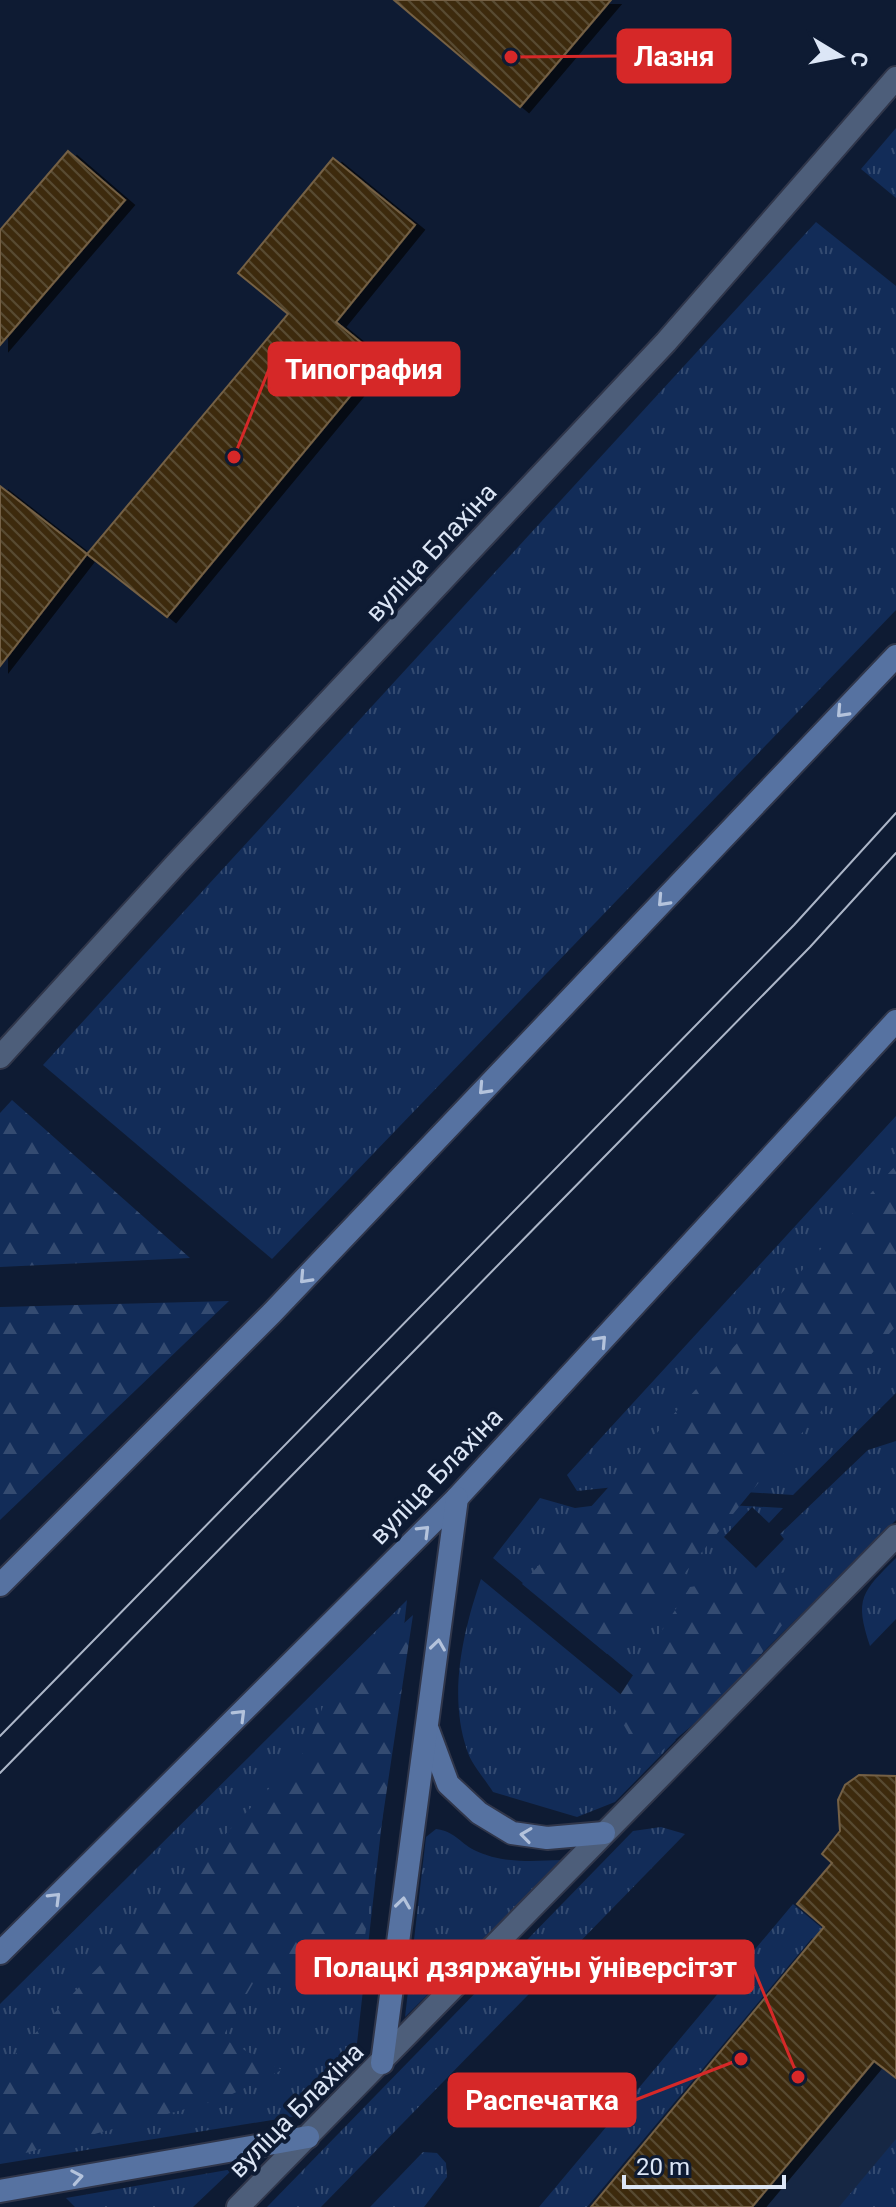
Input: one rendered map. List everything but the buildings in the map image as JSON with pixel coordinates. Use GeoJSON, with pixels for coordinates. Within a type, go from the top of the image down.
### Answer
{"type":"FeatureCollection","features":[{"type":"Feature","properties":{"kind":"main road"},"geometry":{"type":"LineString","coordinates":[[0,1585],[283,1302],[896,656]]}},
{"type":"Feature","properties":{"kind":"main road","name":"вуліца Блахіна"},"geometry":{"type":"LineString","coordinates":[[0,1953],[457,1498],[896,1021]]}},
{"type":"Feature","properties":{"kind":"main road"},"geometry":{"type":"LineString","coordinates":[[382,2063],[457,1498]]}},
{"type":"Feature","properties":{"kind":"main road"},"geometry":{"type":"LineString","coordinates":[[427,1726],[448,1784],[479,1813],[512,1833],[547,1838],[604,1833]]}},
{"type":"Feature","properties":{"kind":"main road"},"geometry":{"type":"LineString","coordinates":[[0,2191],[308,2137]]}},
{"type":"Feature","properties":{"kind":"main road"},"geometry":{"type":"LineString","coordinates":[[0,2199],[18,2207]]}},
{"type":"Feature","properties":{"kind":"street","name":"вуліца Блахіна"},"geometry":{"type":"LineString","coordinates":[[0,1057],[176,864],[666,342],[896,78]]}},
{"type":"Feature","properties":{"kind":"street","name":"вуліца Блахіна"},"geometry":{"type":"LineString","coordinates":[[238,2207],[896,1536]]}},
{"type":"Feature","properties":{"kind":"shaded area"},"geometry":{"type":"Polygon","coordinates":[[[896,1792],[896,2207],[591,2207],[813,1941],[832,1933],[797,1904],[896,1792]]]}},
{"type":"Feature","properties":{"kind":"green space"},"geometry":{"type":"Polygon","coordinates":[[[896,128],[896,198],[861,169],[896,128]]]}},
{"type":"Feature","properties":{"kind":"green space"},"geometry":{"type":"Polygon","coordinates":[[[816,222],[896,286],[896,610],[272,1259],[43,1065],[816,222]]]}},
{"type":"Feature","properties":{"kind":"green space"},"geometry":{"type":"Polygon","coordinates":[[[12,1100],[190,1258],[0,1267],[0,1113],[12,1100]]]}},
{"type":"Feature","properties":{"kind":"green space"},"geometry":{"type":"Polygon","coordinates":[[[896,1116],[896,1393],[793,1495],[634,1485],[577,1491],[567,1475],[896,1116]]]}},
{"type":"Feature","properties":{"kind":"green space"},"geometry":{"type":"Polygon","coordinates":[[[896,1165],[896,1326],[765,1475],[633,1636],[607,1654],[522,1584],[896,1165]]]}},
{"type":"Feature","properties":{"kind":"green space"},"geometry":{"type":"Polygon","coordinates":[[[229,1301],[0,1520],[0,1307],[229,1301]]]}},
{"type":"Feature","properties":{"kind":"green space"},"geometry":{"type":"Polygon","coordinates":[[[896,1441],[896,1520],[691,1724],[493,1558],[540,1498],[575,1508],[638,1500],[783,1508],[769,1523],[752,1507],[724,1537],[756,1568],[784,1539],[780,1534],[868,1450],[896,1441]]]}},
{"type":"Feature","properties":{"kind":"green space"},"geometry":{"type":"Polygon","coordinates":[[[896,1558],[896,1619],[870,1646],[863,1617],[864,1597],[875,1579],[896,1558]]]}},
{"type":"Feature","properties":{"kind":"green space"},"geometry":{"type":"Polygon","coordinates":[[[787,1572],[795,1607],[737,1688],[646,1764],[613,1706],[690,1587],[787,1572]]]}},
{"type":"Feature","properties":{"kind":"green space"},"geometry":{"type":"Polygon","coordinates":[[[481,1579],[676,1740],[615,1802],[577,1817],[493,1792],[472,1761],[461,1729],[458,1685],[464,1641],[481,1579]]]}},
{"type":"Feature","properties":{"kind":"green space"},"geometry":{"type":"Polygon","coordinates":[[[407,1600],[355,2061],[303,2115],[0,2164],[0,2004],[407,1600]]]}},
{"type":"Feature","properties":{"kind":"green space"},"geometry":{"type":"Polygon","coordinates":[[[413,1615],[357,1989],[256,1978],[222,2038],[282,2070],[222,2099],[0,2160],[0,2070],[306,1750],[329,1691],[413,1615]]]}},
{"type":"Feature","properties":{"kind":"green space"},"geometry":{"type":"Polygon","coordinates":[[[661,1827],[685,1834],[321,2207],[267,2207],[633,1831],[661,1827]]]}},
{"type":"Feature","properties":{"kind":"green space"},"geometry":{"type":"Polygon","coordinates":[[[436,1829],[452,1834],[474,1850],[496,1858],[563,1860],[405,2017],[426,1837],[436,1829]]]}},
{"type":"Feature","properties":{"kind":"green space"},"geometry":{"type":"Polygon","coordinates":[[[793,1904],[829,1934],[820,1945],[812,1938],[587,2207],[539,2207],[793,1904]]]}},
{"type":"Feature","properties":{"kind":"green space"},"geometry":{"type":"Polygon","coordinates":[[[896,2139],[896,2207],[839,2207],[896,2139]]]}},
{"type":"Feature","properties":{"kind":"green space"},"geometry":{"type":"Polygon","coordinates":[[[423,2152],[437,2153],[446,2163],[447,2177],[424,2207],[370,2207],[423,2152]]]}},
{"type":"Feature","properties":{"kind":"green space"},"geometry":{"type":"Polygon","coordinates":[[[233,2169],[193,2207],[75,2207],[66,2198],[233,2169]]]}},
{"type":"Feature","properties":{"kind":"tram line"},"geometry":{"type":"LineString","coordinates":[[0,1736],[794,925],[896,813]]}},
{"type":"Feature","properties":{"kind":"tram line"},"geometry":{"type":"LineString","coordinates":[[0,1773],[810,947],[896,853]]}},
{"type":"Feature","properties":{"kind":"place","name":"Лазня"},"geometry":{"type":"Point","coordinates":[511,57]}},
{"type":"Feature","properties":{"kind":"place","name":"Типография"},"geometry":{"type":"Point","coordinates":[234,457]}},
{"type":"Feature","properties":{"kind":"place","name":"Распечатка"},"geometry":{"type":"Point","coordinates":[741,2059]}},
{"type":"Feature","properties":{"kind":"place","name":"Полацкі дзяржаўны ўніверсітэт"},"geometry":{"type":"Point","coordinates":[798,2077]}}]}
